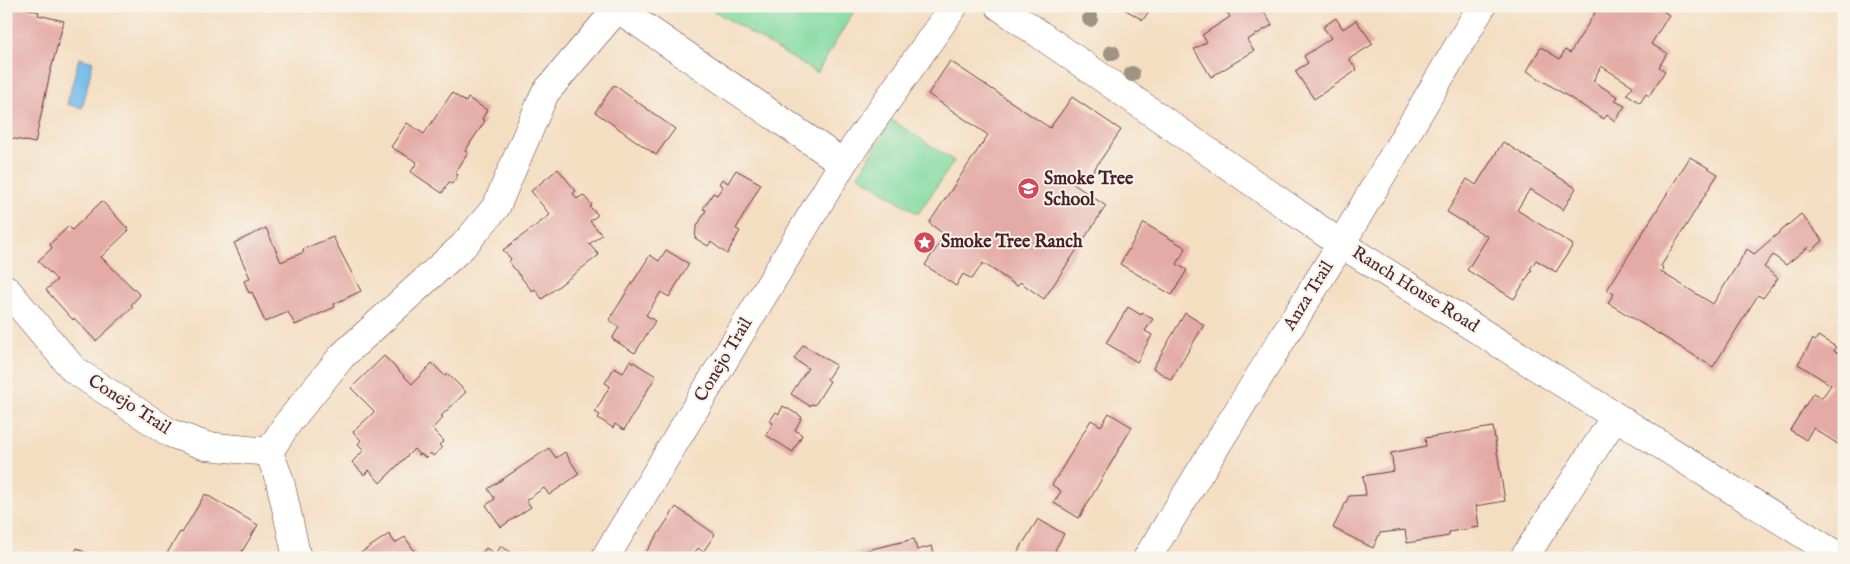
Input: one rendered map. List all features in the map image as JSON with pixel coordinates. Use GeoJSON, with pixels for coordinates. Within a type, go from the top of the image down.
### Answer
{"type":"FeatureCollection","features":[{"type":"Feature","properties":{"kind":"street","name":"Conejo Trail"},"geometry":{"type":"LineString","coordinates":[[605,558],[843,163],[954,6]]}},
{"type":"Feature","properties":{"kind":"street","name":"Ranch House Road"},"geometry":{"type":"LineString","coordinates":[[999,6],[1341,244],[1841,558]]}},
{"type":"Feature","properties":{"kind":"street","name":"Anza Trail"},"geometry":{"type":"LineString","coordinates":[[1147,558],[1341,244],[1482,6]]}},
{"type":"Feature","properties":{"kind":"street"},"geometry":{"type":"LineString","coordinates":[[297,558],[280,481],[269,452],[287,424],[342,356],[463,246],[496,207],[545,94],[615,7],[843,163]]}},
{"type":"Feature","properties":{"kind":"street","name":"Conejo Trail"},"geometry":{"type":"LineString","coordinates":[[6,289],[74,370],[170,433],[206,446],[269,452]]}},
{"type":"Feature","properties":{"kind":"street"},"geometry":{"type":"LineString","coordinates":[[1524,558],[1615,417]]}},
{"type":"Feature","properties":{"kind":"green space"},"geometry":{"type":"Polygon","coordinates":[[[706,6],[857,6],[817,73],[706,6]]]}},
{"type":"Feature","properties":{"kind":"green space"},"geometry":{"type":"Polygon","coordinates":[[[892,120],[954,161],[918,214],[858,175],[892,120]]]}},
{"type":"Feature","properties":{"kind":"water"},"geometry":{"type":"Polygon","coordinates":[[[79,58],[93,62],[82,108],[67,104],[79,58]]]}},
{"type":"Feature","properties":{"kind":"building"},"geometry":{"type":"Polygon","coordinates":[[[6,6],[15,6],[39,12],[38,15],[64,21],[50,73],[35,143],[6,137],[6,6]]]}},
{"type":"Feature","properties":{"kind":"building"},"geometry":{"type":"Polygon","coordinates":[[[1119,6],[1152,6],[1143,20],[1119,6]]]}},
{"type":"Feature","properties":{"kind":"building"},"geometry":{"type":"Polygon","coordinates":[[[1228,6],[1247,6],[1248,8],[1261,6],[1272,25],[1247,40],[1254,51],[1211,77],[1194,49],[1207,42],[1202,35],[1230,17],[1225,9],[1228,6]]]}},
{"type":"Feature","properties":{"kind":"building"},"geometry":{"type":"Polygon","coordinates":[[[1593,6],[1656,6],[1669,15],[1651,44],[1667,53],[1659,67],[1665,71],[1649,96],[1646,94],[1640,103],[1627,94],[1633,86],[1601,66],[1593,81],[1618,97],[1615,101],[1625,106],[1615,121],[1607,115],[1604,119],[1527,71],[1541,47],[1560,59],[1565,50],[1570,53],[1595,13],[1591,10],[1593,6]]]}},
{"type":"Feature","properties":{"kind":"building"},"geometry":{"type":"Polygon","coordinates":[[[1336,18],[1343,29],[1356,20],[1373,44],[1349,59],[1357,70],[1314,99],[1295,71],[1308,63],[1304,56],[1331,38],[1323,27],[1336,18]]]}},
{"type":"Feature","properties":{"kind":"building"},"geometry":{"type":"Polygon","coordinates":[[[950,61],[1050,128],[1072,97],[1121,130],[1089,177],[1080,171],[1072,183],[1106,206],[1044,299],[1020,282],[1017,286],[983,263],[972,279],[963,274],[956,286],[925,265],[945,235],[929,223],[988,135],[928,94],[950,61]]]}},
{"type":"Feature","properties":{"kind":"building"},"geometry":{"type":"Polygon","coordinates":[[[614,85],[675,129],[656,155],[595,112],[614,85]]]}},
{"type":"Feature","properties":{"kind":"building"},"geometry":{"type":"Polygon","coordinates":[[[452,93],[466,102],[468,98],[487,110],[482,119],[485,121],[465,151],[468,153],[455,173],[458,175],[452,184],[449,182],[442,193],[411,172],[417,162],[391,147],[407,123],[424,134],[452,93]]]}},
{"type":"Feature","properties":{"kind":"building"},"geometry":{"type":"Polygon","coordinates":[[[1503,142],[1576,188],[1563,210],[1530,189],[1517,210],[1573,245],[1556,272],[1536,260],[1514,299],[1467,270],[1488,237],[1447,212],[1467,179],[1476,185],[1503,142]]]}},
{"type":"Feature","properties":{"kind":"building"},"geometry":{"type":"Polygon","coordinates":[[[1690,157],[1718,174],[1661,266],[1664,269],[1661,272],[1713,304],[1747,249],[1754,254],[1801,214],[1823,241],[1811,251],[1808,247],[1786,265],[1773,255],[1764,267],[1778,278],[1763,298],[1758,295],[1713,367],[1608,303],[1614,294],[1607,290],[1690,157]]]}},
{"type":"Feature","properties":{"kind":"building"},"geometry":{"type":"Polygon","coordinates":[[[558,169],[576,191],[573,193],[577,199],[583,195],[592,205],[590,207],[598,215],[590,221],[602,235],[589,244],[599,255],[542,299],[535,289],[532,291],[509,262],[511,259],[503,250],[550,215],[531,191],[558,169]]]}},
{"type":"Feature","properties":{"kind":"building"},"geometry":{"type":"Polygon","coordinates":[[[736,170],[761,184],[736,229],[740,231],[727,254],[711,242],[708,246],[695,238],[696,228],[706,210],[703,209],[713,193],[717,195],[723,186],[719,184],[722,179],[728,183],[736,170]]]}},
{"type":"Feature","properties":{"kind":"building"},"geometry":{"type":"Polygon","coordinates":[[[102,201],[129,230],[101,257],[140,295],[131,305],[133,307],[96,341],[74,318],[73,320],[46,290],[57,280],[38,261],[52,248],[50,244],[69,226],[72,230],[102,201]]]}},
{"type":"Feature","properties":{"kind":"building"},"geometry":{"type":"Polygon","coordinates":[[[1144,223],[1186,248],[1177,264],[1187,270],[1172,295],[1120,264],[1144,223]]]}},
{"type":"Feature","properties":{"kind":"building"},"geometry":{"type":"Polygon","coordinates":[[[266,228],[281,262],[304,252],[303,249],[333,237],[361,291],[334,304],[335,307],[295,325],[288,312],[265,322],[252,292],[249,293],[244,281],[250,278],[234,243],[266,228]]]}},
{"type":"Feature","properties":{"kind":"building"},"geometry":{"type":"Polygon","coordinates":[[[666,250],[689,264],[669,297],[661,292],[646,315],[655,321],[635,353],[612,339],[619,327],[609,320],[650,255],[659,261],[666,250]]]}},
{"type":"Feature","properties":{"kind":"building"},"geometry":{"type":"Polygon","coordinates":[[[1128,307],[1141,315],[1142,313],[1153,319],[1145,331],[1152,335],[1137,362],[1106,343],[1128,307]]]}},
{"type":"Feature","properties":{"kind":"building"},"geometry":{"type":"Polygon","coordinates":[[[1185,313],[1204,325],[1171,380],[1153,368],[1185,313]]]}},
{"type":"Feature","properties":{"kind":"building"},"geometry":{"type":"Polygon","coordinates":[[[1818,336],[1836,347],[1834,351],[1844,357],[1844,448],[1813,428],[1806,440],[1790,430],[1813,393],[1822,398],[1831,385],[1798,364],[1813,339],[1815,341],[1818,336]]]}},
{"type":"Feature","properties":{"kind":"building"},"geometry":{"type":"Polygon","coordinates":[[[803,345],[836,365],[827,379],[830,381],[815,405],[812,404],[810,406],[791,394],[808,368],[794,359],[803,345]]]}},
{"type":"Feature","properties":{"kind":"building"},"geometry":{"type":"Polygon","coordinates":[[[384,356],[412,384],[432,363],[445,376],[448,374],[466,392],[441,416],[443,417],[432,429],[444,441],[439,445],[442,448],[433,456],[431,453],[426,458],[421,454],[419,455],[414,449],[380,483],[369,470],[364,475],[352,462],[364,450],[358,444],[361,440],[353,432],[374,411],[351,388],[384,356]]]}},
{"type":"Feature","properties":{"kind":"building"},"geometry":{"type":"Polygon","coordinates":[[[630,360],[656,376],[624,430],[615,424],[613,428],[598,418],[600,415],[595,412],[610,386],[605,383],[614,368],[623,373],[630,360]]]}},
{"type":"Feature","properties":{"kind":"building"},"geometry":{"type":"Polygon","coordinates":[[[783,406],[802,417],[795,430],[802,435],[793,452],[766,435],[773,423],[770,421],[776,412],[779,414],[783,406]]]}},
{"type":"Feature","properties":{"kind":"building"},"geometry":{"type":"Polygon","coordinates":[[[1109,413],[1132,427],[1079,518],[1054,503],[1061,491],[1052,485],[1091,420],[1101,426],[1109,413]]]}},
{"type":"Feature","properties":{"kind":"building"},"geometry":{"type":"Polygon","coordinates":[[[1493,427],[1505,501],[1476,506],[1479,527],[1449,532],[1449,536],[1407,543],[1405,530],[1380,533],[1373,548],[1333,528],[1349,496],[1366,495],[1363,476],[1394,471],[1391,453],[1426,446],[1425,438],[1493,427]]]}},
{"type":"Feature","properties":{"kind":"building"},"geometry":{"type":"Polygon","coordinates":[[[549,448],[556,458],[565,452],[579,474],[549,495],[544,488],[526,500],[531,507],[501,527],[486,505],[495,499],[488,489],[549,448]]]}},
{"type":"Feature","properties":{"kind":"building"},"geometry":{"type":"Polygon","coordinates":[[[205,494],[258,525],[238,558],[221,558],[217,555],[216,558],[164,558],[180,532],[182,533],[205,494]]]}},
{"type":"Feature","properties":{"kind":"building"},"geometry":{"type":"Polygon","coordinates":[[[676,507],[715,534],[703,552],[698,548],[691,558],[688,556],[687,558],[642,558],[676,507]]]}},
{"type":"Feature","properties":{"kind":"building"},"geometry":{"type":"Polygon","coordinates":[[[1038,519],[1064,534],[1055,550],[1061,554],[1059,558],[1014,558],[1038,519]]]}},
{"type":"Feature","properties":{"kind":"building"},"geometry":{"type":"Polygon","coordinates":[[[389,534],[395,543],[405,537],[419,558],[353,558],[389,534]]]}},
{"type":"Feature","properties":{"kind":"building"},"geometry":{"type":"Polygon","coordinates":[[[914,539],[917,550],[932,546],[935,558],[846,558],[846,555],[914,539]]]}},
{"type":"Feature","properties":{"kind":"building"},"geometry":{"type":"Polygon","coordinates":[[[501,546],[520,558],[479,558],[486,548],[496,554],[501,546]]]}},
{"type":"Feature","properties":{"kind":"building"},"geometry":{"type":"Polygon","coordinates":[[[77,548],[94,558],[72,558],[77,548]]]}},
{"type":"Feature","properties":{"kind":"building"},"geometry":{"type":"Polygon","coordinates":[[[19,554],[20,558],[6,558],[6,555],[19,554]]]}},
{"type":"Feature","properties":{"kind":"place","name":"Smoke Tree School"},"geometry":{"type":"Point","coordinates":[1028,189]}},
{"type":"Feature","properties":{"kind":"place","name":"Smoke Tree Ranch"},"geometry":{"type":"Point","coordinates":[925,242]}}]}
